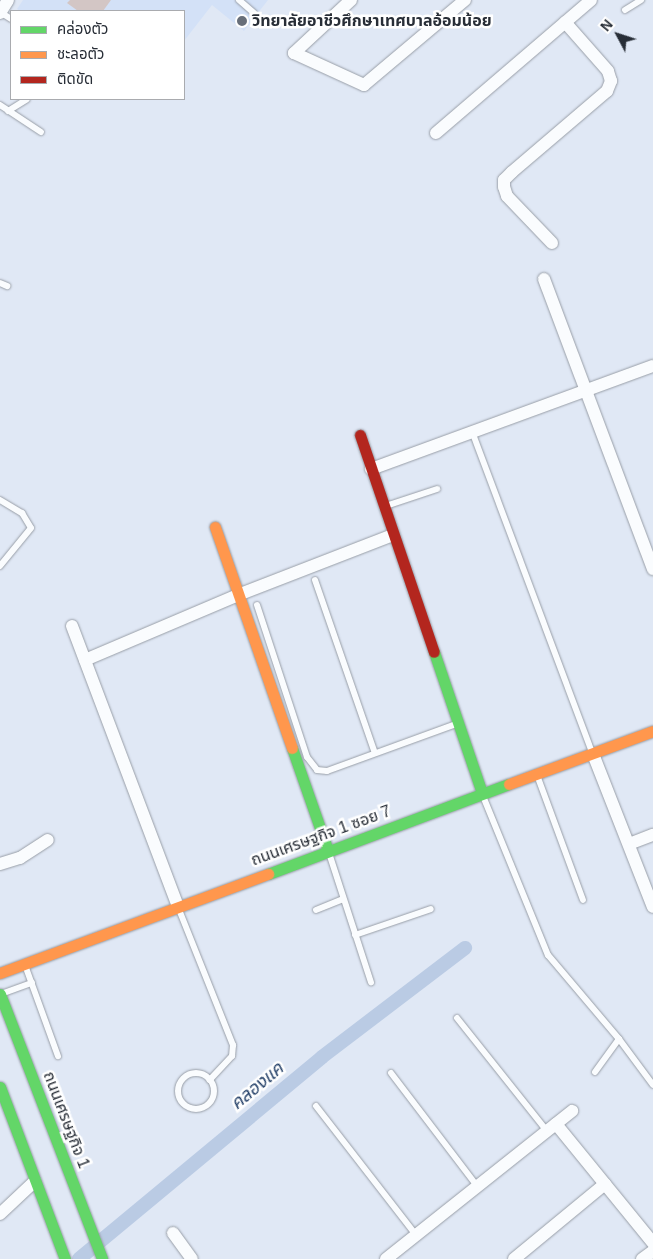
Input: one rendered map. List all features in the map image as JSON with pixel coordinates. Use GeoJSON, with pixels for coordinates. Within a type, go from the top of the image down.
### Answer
{"type":"FeatureCollection","features":[{"type":"Feature","properties":{"kind":"street"},"geometry":{"type":"LineString","coordinates":[[0,12],[8,0]]}},
{"type":"Feature","properties":{"kind":"street"},"geometry":{"type":"LineString","coordinates":[[351,0],[294,53],[364,85],[465,0]]}},
{"type":"Feature","properties":{"kind":"street"},"geometry":{"type":"LineString","coordinates":[[436,133],[591,0]]}},
{"type":"Feature","properties":{"kind":"street"},"geometry":{"type":"LineString","coordinates":[[552,244],[507,196],[504,180],[607,91],[611,81],[608,71],[565,22]]}},
{"type":"Feature","properties":{"kind":"street"},"geometry":{"type":"LineString","coordinates":[[544,279],[589,390],[653,569]]}},
{"type":"Feature","properties":{"kind":"street"},"geometry":{"type":"LineString","coordinates":[[371,469],[473,434],[653,366]]}},
{"type":"Feature","properties":{"kind":"street"},"geometry":{"type":"LineString","coordinates":[[360,435],[456,724],[482,793]]}},
{"type":"Feature","properties":{"kind":"street"},"geometry":{"type":"LineString","coordinates":[[215,527],[328,851]]}},
{"type":"Feature","properties":{"kind":"street"},"geometry":{"type":"LineString","coordinates":[[85,660],[238,595],[393,535]]}},
{"type":"Feature","properties":{"kind":"street"},"geometry":{"type":"LineString","coordinates":[[72,626],[178,906]]}},
{"type":"Feature","properties":{"kind":"street","name":"ถนนเศรษฐกิจ 1 ซอย 7"},"geometry":{"type":"LineString","coordinates":[[0,973],[653,731]]}},
{"type":"Feature","properties":{"kind":"street"},"geometry":{"type":"LineString","coordinates":[[593,754],[629,844],[648,881],[653,907]]}},
{"type":"Feature","properties":{"kind":"street"},"geometry":{"type":"LineString","coordinates":[[629,844],[653,835]]}},
{"type":"Feature","properties":{"kind":"street"},"geometry":{"type":"LineString","coordinates":[[0,864],[20,858],[48,840]]}},
{"type":"Feature","properties":{"kind":"street","name":"ถนนเศรษฐกิจ 1"},"geometry":{"type":"LineString","coordinates":[[0,994],[100,1254]]}},
{"type":"Feature","properties":{"kind":"street"},"geometry":{"type":"LineString","coordinates":[[0,1087],[64,1257]]}},
{"type":"Feature","properties":{"kind":"street"},"geometry":{"type":"LineString","coordinates":[[386,1259],[572,1111]]}},
{"type":"Feature","properties":{"kind":"street"},"geometry":{"type":"LineString","coordinates":[[552,1127],[605,1184],[653,1244]]}},
{"type":"Feature","properties":{"kind":"street"},"geometry":{"type":"LineString","coordinates":[[0,1214],[35,1181]]}},
{"type":"Feature","properties":{"kind":"street"},"geometry":{"type":"LineString","coordinates":[[514,1259],[605,1184]]}},
{"type":"Feature","properties":{"kind":"street"},"geometry":{"type":"LineString","coordinates":[[172,1233],[192,1259]]}},
{"type":"Feature","properties":{"kind":"street"},"geometry":{"type":"LineString","coordinates":[[642,1259],[653,1250]]}},
{"type":"Feature","properties":{"kind":"lane"},"geometry":{"type":"LineString","coordinates":[[239,0],[254,13]]}},
{"type":"Feature","properties":{"kind":"lane"},"geometry":{"type":"LineString","coordinates":[[625,10],[641,0]]}},
{"type":"Feature","properties":{"kind":"lane"},"geometry":{"type":"LineString","coordinates":[[8,111],[26,100]]}},
{"type":"Feature","properties":{"kind":"lane"},"geometry":{"type":"LineString","coordinates":[[0,105],[41,132]]}},
{"type":"Feature","properties":{"kind":"lane"},"geometry":{"type":"LineString","coordinates":[[473,434],[593,754]]}},
{"type":"Feature","properties":{"kind":"lane"},"geometry":{"type":"LineString","coordinates":[[384,507],[437,489]]}},
{"type":"Feature","properties":{"kind":"lane"},"geometry":{"type":"LineString","coordinates":[[0,500],[22,513],[31,528],[0,566]]}},
{"type":"Feature","properties":{"kind":"lane"},"geometry":{"type":"LineString","coordinates":[[315,580],[375,753]]}},
{"type":"Feature","properties":{"kind":"lane"},"geometry":{"type":"LineString","coordinates":[[257,604],[312,765],[317,770],[327,771],[456,724]]}},
{"type":"Feature","properties":{"kind":"lane"},"geometry":{"type":"LineString","coordinates":[[537,775],[583,900]]}},
{"type":"Feature","properties":{"kind":"lane"},"geometry":{"type":"LineString","coordinates":[[482,793],[548,955],[619,1039],[653,1085]]}},
{"type":"Feature","properties":{"kind":"lane"},"geometry":{"type":"LineString","coordinates":[[328,851],[370,982]]}},
{"type":"Feature","properties":{"kind":"lane"},"geometry":{"type":"LineString","coordinates":[[316,910],[343,899]]}},
{"type":"Feature","properties":{"kind":"lane"},"geometry":{"type":"LineString","coordinates":[[178,906],[233,1045],[232,1056],[210,1080]]}},
{"type":"Feature","properties":{"kind":"lane"},"geometry":{"type":"LineString","coordinates":[[355,935],[431,910]]}},
{"type":"Feature","properties":{"kind":"lane"},"geometry":{"type":"LineString","coordinates":[[25,963],[58,1056]]}},
{"type":"Feature","properties":{"kind":"lane"},"geometry":{"type":"LineString","coordinates":[[0,994],[32,983]]}},
{"type":"Feature","properties":{"kind":"lane"},"geometry":{"type":"LineString","coordinates":[[457,1018],[552,1127]]}},
{"type":"Feature","properties":{"kind":"lane"},"geometry":{"type":"LineString","coordinates":[[595,1072],[619,1039]]}},
{"type":"Feature","properties":{"kind":"lane"},"geometry":{"type":"LineString","coordinates":[[392,1073],[477,1186]]}},
{"type":"Feature","properties":{"kind":"lane"},"geometry":{"type":"LineString","coordinates":[[190,1074],[204,1075],[210,1080],[213,1094],[205,1106],[190,1108],[179,1098],[179,1084],[190,1074]]}},
{"type":"Feature","properties":{"kind":"lane"},"geometry":{"type":"LineString","coordinates":[[316,1106],[416,1235]]}},
{"type":"Feature","properties":{"kind":"shaded area","name":"วิทยาลัยอาชีวศึกษาเทศบาลอ้อมน้อย"},"geometry":{"type":"Polygon","coordinates":[[[23,0],[268,0],[244,31],[212,5],[185,40],[185,10],[17,9],[23,0]]]}},
{"type":"Feature","properties":{"kind":"shaded area"},"geometry":{"type":"Polygon","coordinates":[[[70,0],[111,0],[104,10],[77,10],[67,3],[70,0]]]}},
{"type":"Feature","properties":{"kind":"waterway","name":"คลองแค"},"geometry":{"type":"LineString","coordinates":[[79,1259],[322,1057],[465,948]]}},
{"type":"Feature","properties":{"kind":"traffic: fast"},"geometry":{"type":"LineString","coordinates":[[434,652],[482,793]]}},
{"type":"Feature","properties":{"kind":"traffic: fast"},"geometry":{"type":"LineString","coordinates":[[292,748],[328,851]]}},
{"type":"Feature","properties":{"kind":"traffic: fast"},"geometry":{"type":"LineString","coordinates":[[268,874],[509,784]]}},
{"type":"Feature","properties":{"kind":"traffic: fast"},"geometry":{"type":"LineString","coordinates":[[0,994],[102,1259]]}},
{"type":"Feature","properties":{"kind":"traffic: fast"},"geometry":{"type":"LineString","coordinates":[[0,1087],[65,1259]]}},
{"type":"Feature","properties":{"kind":"traffic: slow"},"geometry":{"type":"LineString","coordinates":[[215,527],[292,748]]}},
{"type":"Feature","properties":{"kind":"traffic: slow"},"geometry":{"type":"LineString","coordinates":[[509,784],[653,731]]}},
{"type":"Feature","properties":{"kind":"traffic: slow"},"geometry":{"type":"LineString","coordinates":[[0,973],[268,874]]}},
{"type":"Feature","properties":{"kind":"traffic: jam"},"geometry":{"type":"LineString","coordinates":[[360,435],[434,652]]}},
{"type":"Feature","properties":{"kind":"place","name":"วิทยาลัยอาชีวศึกษาเทศบาลอ้อมน้อย"},"geometry":{"type":"Point","coordinates":[242,21]}}]}
